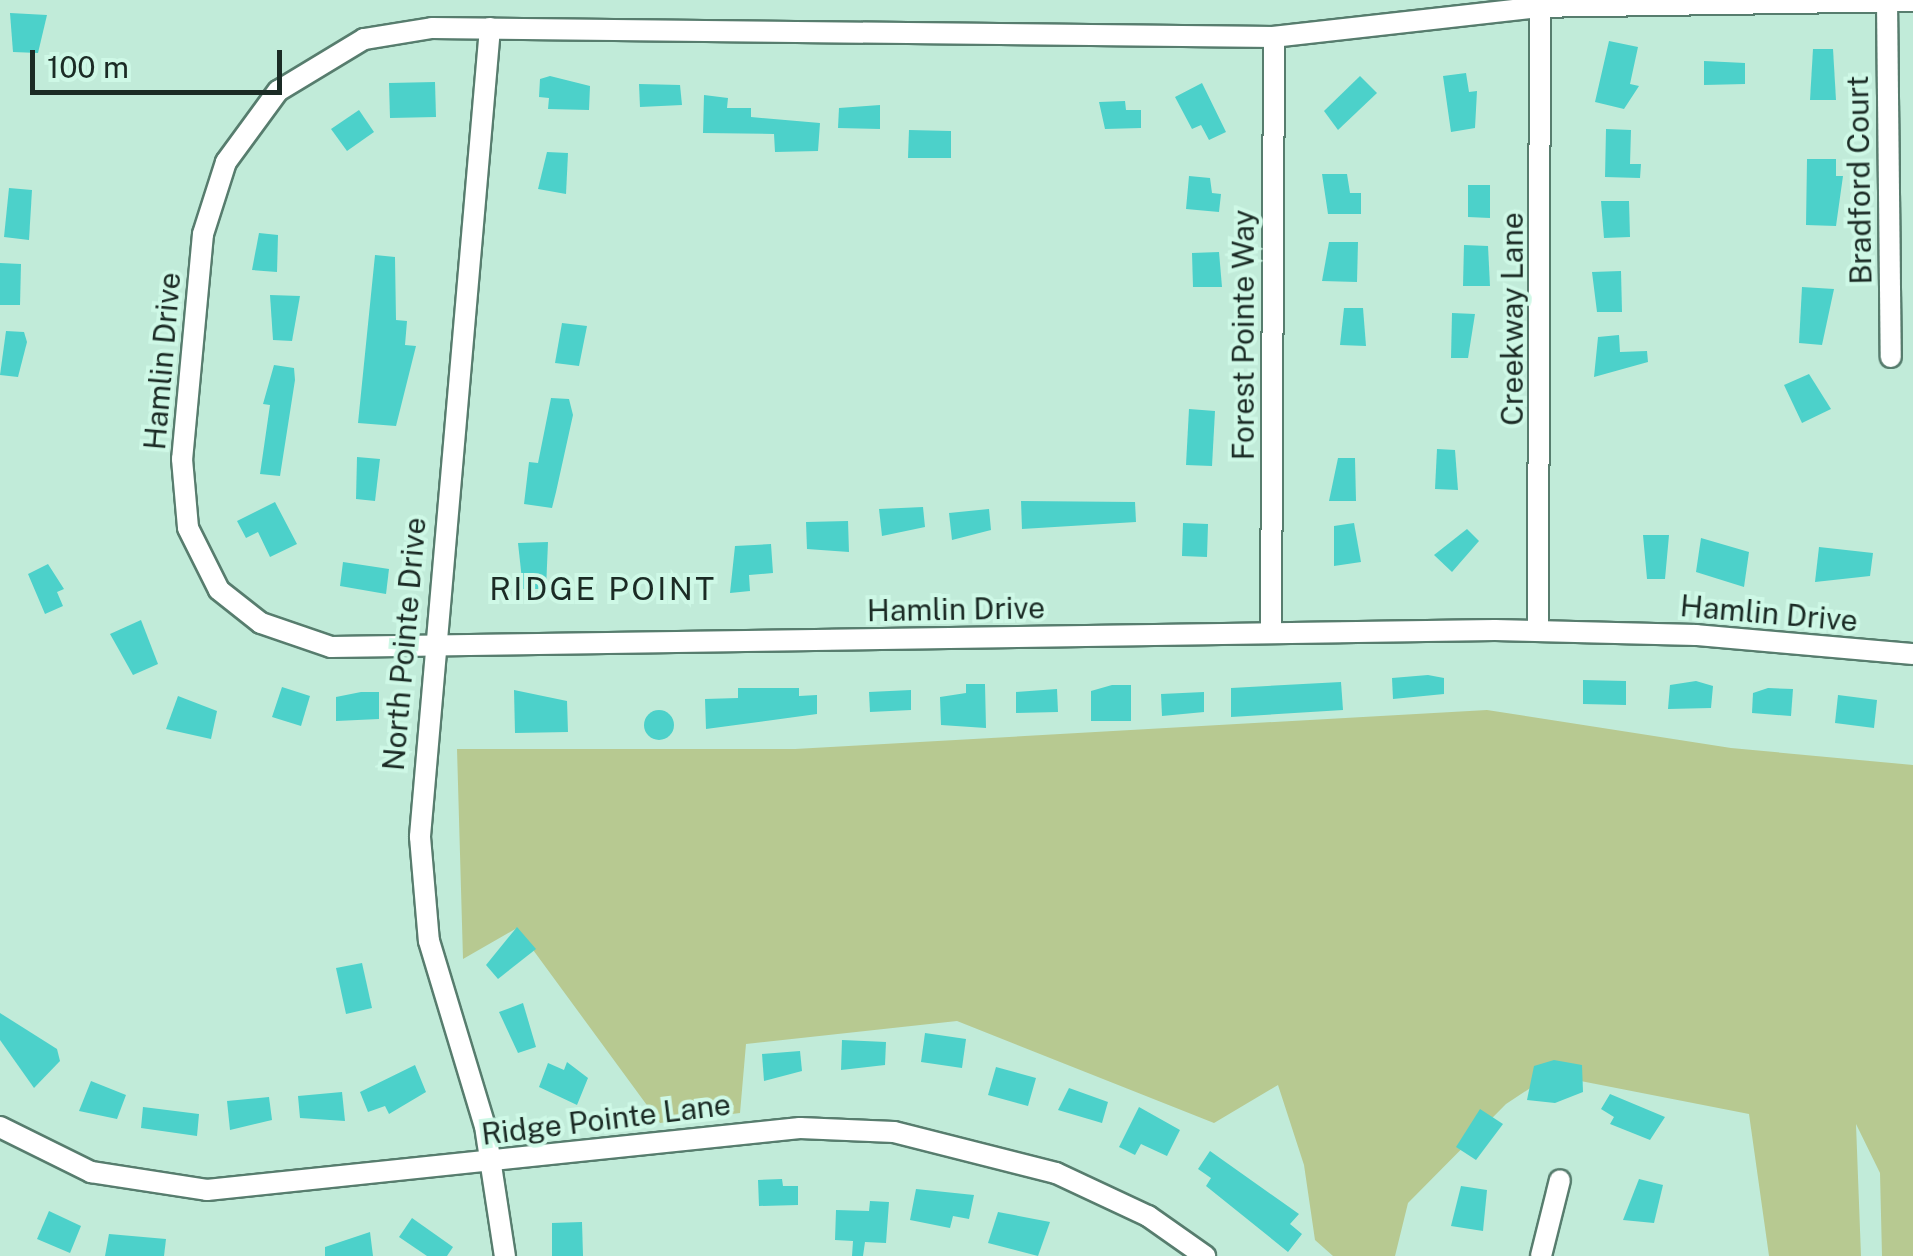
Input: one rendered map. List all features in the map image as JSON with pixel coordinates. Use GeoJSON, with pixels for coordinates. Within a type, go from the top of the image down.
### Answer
{"type":"FeatureCollection","features":[{"type":"Feature","properties":{"kind":"street","name":"Bradford Court"},"geometry":{"type":"LineString","coordinates":[[1887,1],[1891,357]]}},
{"type":"Feature","properties":{"kind":"street","name":"Hamlin Drive"},"geometry":{"type":"LineString","coordinates":[[1913,1],[1540,7],[1274,37],[490,28],[364,39],[310,66],[252,120],[226,162],[203,234],[182,459],[196,552],[239,608],[304,642],[434,649],[1538,631],[1913,654]]}},
{"type":"Feature","properties":{"kind":"street","name":"Creekway Lane"},"geometry":{"type":"LineString","coordinates":[[1538,631],[1540,7]]}},
{"type":"Feature","properties":{"kind":"street","name":"North Pointe Drive"},"geometry":{"type":"LineString","coordinates":[[490,28],[421,785],[424,900],[439,988],[494,1163],[505,1256]]}},
{"type":"Feature","properties":{"kind":"street","name":"Forest Pointe Way"},"geometry":{"type":"LineString","coordinates":[[1271,633],[1274,37]]}},
{"type":"Feature","properties":{"kind":"street","name":"Ridge Pointe Lane"},"geometry":{"type":"LineString","coordinates":[[0,1127],[91,1172],[168,1188],[494,1163],[800,1128],[894,1132],[1056,1173],[1148,1216],[1205,1256]]}},
{"type":"Feature","properties":{"kind":"street"},"geometry":{"type":"LineString","coordinates":[[1542,1256],[1560,1180]]}},
{"type":"Feature","properties":{"kind":"green space"},"geometry":{"type":"Polygon","coordinates":[[[1487,710],[1731,748],[1913,765],[1913,1256],[1882,1256],[1880,1173],[1856,1124],[1861,1256],[1769,1256],[1749,1114],[1550,1075],[1506,1104],[1408,1203],[1395,1256],[1333,1256],[1315,1240],[1304,1165],[1278,1085],[1214,1123],[957,1021],[746,1044],[740,1113],[660,1123],[517,928],[463,959],[457,749],[795,749],[1487,710]]]}},
{"type":"Feature","properties":{"kind":"building"},"geometry":{"type":"Polygon","coordinates":[[[10,13],[47,15],[38,53],[13,52],[10,13]]]}},
{"type":"Feature","properties":{"kind":"building"},"geometry":{"type":"Polygon","coordinates":[[[1609,41],[1638,47],[1630,84],[1639,86],[1624,109],[1595,102],[1609,41]]]}},
{"type":"Feature","properties":{"kind":"building"},"geometry":{"type":"Polygon","coordinates":[[[1813,49],[1833,49],[1836,100],[1810,100],[1813,49]]]}},
{"type":"Feature","properties":{"kind":"building"},"geometry":{"type":"Polygon","coordinates":[[[1704,61],[1745,63],[1745,84],[1704,85],[1704,61]]]}},
{"type":"Feature","properties":{"kind":"building"},"geometry":{"type":"Polygon","coordinates":[[[1466,73],[1469,92],[1477,91],[1475,128],[1451,132],[1443,76],[1466,73]]]}},
{"type":"Feature","properties":{"kind":"building"},"geometry":{"type":"Polygon","coordinates":[[[550,76],[590,86],[589,110],[548,109],[549,98],[539,97],[540,79],[550,76]]]}},
{"type":"Feature","properties":{"kind":"building"},"geometry":{"type":"Polygon","coordinates":[[[1360,76],[1377,93],[1338,130],[1324,111],[1360,76]]]}},
{"type":"Feature","properties":{"kind":"building"},"geometry":{"type":"Polygon","coordinates":[[[435,82],[436,117],[390,118],[389,83],[435,82]]]}},
{"type":"Feature","properties":{"kind":"building"},"geometry":{"type":"Polygon","coordinates":[[[1202,83],[1226,132],[1209,140],[1201,125],[1192,129],[1175,97],[1202,83]]]}},
{"type":"Feature","properties":{"kind":"building"},"geometry":{"type":"Polygon","coordinates":[[[639,84],[680,85],[682,105],[640,107],[639,84]]]}},
{"type":"Feature","properties":{"kind":"building"},"geometry":{"type":"Polygon","coordinates":[[[704,95],[728,98],[727,108],[751,108],[751,117],[820,123],[818,151],[775,152],[774,134],[703,133],[704,95]]]}},
{"type":"Feature","properties":{"kind":"building"},"geometry":{"type":"Polygon","coordinates":[[[1125,101],[1126,110],[1141,110],[1141,128],[1105,129],[1099,102],[1125,101]]]}},
{"type":"Feature","properties":{"kind":"building"},"geometry":{"type":"Polygon","coordinates":[[[880,105],[880,129],[838,128],[839,108],[880,105]]]}},
{"type":"Feature","properties":{"kind":"building"},"geometry":{"type":"Polygon","coordinates":[[[359,110],[374,132],[347,151],[331,129],[359,110]]]}},
{"type":"Feature","properties":{"kind":"building"},"geometry":{"type":"Polygon","coordinates":[[[1606,129],[1631,130],[1630,164],[1641,164],[1640,178],[1605,177],[1606,129]]]}},
{"type":"Feature","properties":{"kind":"building"},"geometry":{"type":"Polygon","coordinates":[[[909,130],[951,131],[951,158],[908,158],[909,130]]]}},
{"type":"Feature","properties":{"kind":"building"},"geometry":{"type":"Polygon","coordinates":[[[547,152],[568,153],[566,194],[538,189],[547,152]]]}},
{"type":"Feature","properties":{"kind":"building"},"geometry":{"type":"Polygon","coordinates":[[[1807,159],[1836,159],[1836,176],[1843,176],[1836,226],[1806,225],[1807,159]]]}},
{"type":"Feature","properties":{"kind":"building"},"geometry":{"type":"Polygon","coordinates":[[[1322,174],[1347,174],[1350,193],[1361,193],[1361,214],[1328,214],[1322,174]]]}},
{"type":"Feature","properties":{"kind":"building"},"geometry":{"type":"Polygon","coordinates":[[[1189,176],[1210,178],[1212,193],[1221,194],[1219,212],[1186,209],[1189,176]]]}},
{"type":"Feature","properties":{"kind":"building"},"geometry":{"type":"Polygon","coordinates":[[[1468,185],[1490,185],[1490,218],[1468,217],[1468,185]]]}},
{"type":"Feature","properties":{"kind":"building"},"geometry":{"type":"Polygon","coordinates":[[[9,188],[32,190],[29,240],[4,237],[9,188]]]}},
{"type":"Feature","properties":{"kind":"building"},"geometry":{"type":"Polygon","coordinates":[[[1601,201],[1629,201],[1630,237],[1604,238],[1601,201]]]}},
{"type":"Feature","properties":{"kind":"building"},"geometry":{"type":"Polygon","coordinates":[[[259,233],[278,235],[277,272],[252,270],[259,233]]]}},
{"type":"Feature","properties":{"kind":"building"},"geometry":{"type":"Polygon","coordinates":[[[1329,242],[1358,242],[1357,282],[1322,281],[1329,242]]]}},
{"type":"Feature","properties":{"kind":"building"},"geometry":{"type":"Polygon","coordinates":[[[1464,245],[1488,246],[1490,286],[1463,286],[1464,245]]]}},
{"type":"Feature","properties":{"kind":"building"},"geometry":{"type":"Polygon","coordinates":[[[1219,252],[1222,287],[1193,287],[1192,253],[1219,252]]]}},
{"type":"Feature","properties":{"kind":"building"},"geometry":{"type":"Polygon","coordinates":[[[375,255],[395,257],[396,320],[407,321],[405,345],[416,346],[396,426],[358,423],[375,255]]]}},
{"type":"Feature","properties":{"kind":"building"},"geometry":{"type":"Polygon","coordinates":[[[0,263],[21,264],[20,305],[0,305],[0,263]]]}},
{"type":"Feature","properties":{"kind":"building"},"geometry":{"type":"Polygon","coordinates":[[[1621,271],[1622,312],[1597,312],[1592,272],[1621,271]]]}},
{"type":"Feature","properties":{"kind":"building"},"geometry":{"type":"Polygon","coordinates":[[[1802,287],[1834,289],[1822,345],[1799,343],[1802,287]]]}},
{"type":"Feature","properties":{"kind":"building"},"geometry":{"type":"Polygon","coordinates":[[[270,295],[300,296],[292,341],[273,340],[270,295]]]}},
{"type":"Feature","properties":{"kind":"building"},"geometry":{"type":"Polygon","coordinates":[[[1344,308],[1363,308],[1366,346],[1340,345],[1344,308]]]}},
{"type":"Feature","properties":{"kind":"building"},"geometry":{"type":"Polygon","coordinates":[[[1452,313],[1475,314],[1468,358],[1451,358],[1452,313]]]}},
{"type":"Feature","properties":{"kind":"building"},"geometry":{"type":"Polygon","coordinates":[[[562,323],[587,326],[579,366],[555,363],[562,323]]]}},
{"type":"Feature","properties":{"kind":"building"},"geometry":{"type":"Polygon","coordinates":[[[6,331],[24,332],[27,342],[18,377],[0,375],[6,331]]]}},
{"type":"Feature","properties":{"kind":"building"},"geometry":{"type":"Polygon","coordinates":[[[1619,335],[1620,352],[1647,351],[1648,362],[1594,377],[1598,337],[1619,335]]]}},
{"type":"Feature","properties":{"kind":"building"},"geometry":{"type":"Polygon","coordinates":[[[274,365],[294,368],[295,380],[280,476],[260,474],[270,405],[263,404],[274,365]]]}},
{"type":"Feature","properties":{"kind":"building"},"geometry":{"type":"Polygon","coordinates":[[[1809,374],[1831,409],[1802,423],[1784,385],[1809,374]]]}},
{"type":"Feature","properties":{"kind":"building"},"geometry":{"type":"Polygon","coordinates":[[[551,398],[569,399],[573,415],[552,508],[524,504],[529,462],[538,463],[551,398]]]}},
{"type":"Feature","properties":{"kind":"building"},"geometry":{"type":"Polygon","coordinates":[[[1189,409],[1215,411],[1212,466],[1186,465],[1189,409]]]}},
{"type":"Feature","properties":{"kind":"building"},"geometry":{"type":"Polygon","coordinates":[[[1437,449],[1455,450],[1458,490],[1435,489],[1437,449]]]}},
{"type":"Feature","properties":{"kind":"building"},"geometry":{"type":"Polygon","coordinates":[[[357,457],[380,459],[375,501],[356,499],[357,457]]]}},
{"type":"Feature","properties":{"kind":"building"},"geometry":{"type":"Polygon","coordinates":[[[1338,458],[1355,458],[1356,501],[1329,501],[1338,458]]]}},
{"type":"Feature","properties":{"kind":"building"},"geometry":{"type":"Polygon","coordinates":[[[1021,501],[1135,502],[1136,522],[1022,529],[1021,501]]]}},
{"type":"Feature","properties":{"kind":"building"},"geometry":{"type":"Polygon","coordinates":[[[275,502],[297,544],[270,557],[258,532],[246,538],[237,521],[275,502]]]}},
{"type":"Feature","properties":{"kind":"building"},"geometry":{"type":"Polygon","coordinates":[[[923,507],[925,527],[882,536],[879,509],[923,507]]]}},
{"type":"Feature","properties":{"kind":"building"},"geometry":{"type":"Polygon","coordinates":[[[989,509],[991,530],[952,540],[949,513],[989,509]]]}},
{"type":"Feature","properties":{"kind":"building"},"geometry":{"type":"Polygon","coordinates":[[[848,521],[849,552],[807,549],[806,522],[848,521]]]}},
{"type":"Feature","properties":{"kind":"building"},"geometry":{"type":"Polygon","coordinates":[[[1183,523],[1208,524],[1207,557],[1182,556],[1183,523]]]}},
{"type":"Feature","properties":{"kind":"building"},"geometry":{"type":"Polygon","coordinates":[[[1354,523],[1361,562],[1334,566],[1334,526],[1354,523]]]}},
{"type":"Feature","properties":{"kind":"building"},"geometry":{"type":"Polygon","coordinates":[[[1467,529],[1479,541],[1452,572],[1434,555],[1467,529]]]}},
{"type":"Feature","properties":{"kind":"building"},"geometry":{"type":"Polygon","coordinates":[[[1643,535],[1669,535],[1665,579],[1647,579],[1643,535]]]}},
{"type":"Feature","properties":{"kind":"building"},"geometry":{"type":"Polygon","coordinates":[[[1701,538],[1749,552],[1744,587],[1696,572],[1701,538]]]}},
{"type":"Feature","properties":{"kind":"building"},"geometry":{"type":"Polygon","coordinates":[[[548,542],[546,589],[523,589],[518,543],[548,542]]]}},
{"type":"Feature","properties":{"kind":"building"},"geometry":{"type":"Polygon","coordinates":[[[771,544],[773,573],[749,575],[750,591],[730,593],[735,546],[771,544]]]}},
{"type":"Feature","properties":{"kind":"building"},"geometry":{"type":"Polygon","coordinates":[[[1819,547],[1873,553],[1870,576],[1815,582],[1819,547]]]}},
{"type":"Feature","properties":{"kind":"building"},"geometry":{"type":"Polygon","coordinates":[[[343,562],[389,569],[386,594],[340,586],[343,562]]]}},
{"type":"Feature","properties":{"kind":"building"},"geometry":{"type":"Polygon","coordinates":[[[48,564],[64,589],[57,592],[63,606],[45,614],[28,574],[48,564]]]}},
{"type":"Feature","properties":{"kind":"building"},"geometry":{"type":"Polygon","coordinates":[[[141,620],[158,664],[133,675],[110,634],[141,620]]]}},
{"type":"Feature","properties":{"kind":"building"},"geometry":{"type":"Polygon","coordinates":[[[1392,678],[1444,678],[1444,694],[1393,699],[1392,678]]]}},
{"type":"Feature","properties":{"kind":"building"},"geometry":{"type":"Polygon","coordinates":[[[1583,680],[1626,681],[1626,705],[1583,704],[1583,680]]]}},
{"type":"Feature","properties":{"kind":"building"},"geometry":{"type":"Polygon","coordinates":[[[1696,681],[1713,686],[1711,708],[1668,709],[1670,685],[1696,681]]]}},
{"type":"Feature","properties":{"kind":"building"},"geometry":{"type":"Polygon","coordinates":[[[1341,682],[1343,710],[1231,717],[1231,688],[1341,682]]]}},
{"type":"Feature","properties":{"kind":"building"},"geometry":{"type":"Polygon","coordinates":[[[966,684],[985,684],[986,728],[941,725],[940,697],[966,693],[966,684]]]}},
{"type":"Feature","properties":{"kind":"building"},"geometry":{"type":"Polygon","coordinates":[[[1131,685],[1131,721],[1091,721],[1091,691],[1131,685]]]}},
{"type":"Feature","properties":{"kind":"building"},"geometry":{"type":"Polygon","coordinates":[[[282,687],[310,696],[301,726],[272,717],[282,687]]]}},
{"type":"Feature","properties":{"kind":"building"},"geometry":{"type":"Polygon","coordinates":[[[738,688],[799,688],[799,696],[817,695],[817,714],[706,729],[705,699],[738,698],[738,688]]]}},
{"type":"Feature","properties":{"kind":"building"},"geometry":{"type":"Polygon","coordinates":[[[1768,688],[1793,689],[1791,716],[1752,713],[1753,693],[1768,688]]]}},
{"type":"Feature","properties":{"kind":"building"},"geometry":{"type":"Polygon","coordinates":[[[1057,689],[1058,712],[1016,713],[1016,692],[1057,689]]]}},
{"type":"Feature","properties":{"kind":"building"},"geometry":{"type":"Polygon","coordinates":[[[514,690],[567,701],[568,732],[515,733],[514,690]]]}},
{"type":"Feature","properties":{"kind":"building"},"geometry":{"type":"Polygon","coordinates":[[[911,690],[911,710],[870,712],[869,692],[911,690]]]}},
{"type":"Feature","properties":{"kind":"building"},"geometry":{"type":"Polygon","coordinates":[[[379,692],[379,719],[336,721],[336,697],[379,692]]]}},
{"type":"Feature","properties":{"kind":"building"},"geometry":{"type":"Polygon","coordinates":[[[1204,692],[1204,712],[1162,716],[1161,694],[1204,692]]]}},
{"type":"Feature","properties":{"kind":"building"},"geometry":{"type":"Polygon","coordinates":[[[1838,695],[1877,700],[1874,728],[1835,723],[1838,695]]]}},
{"type":"Feature","properties":{"kind":"building"},"geometry":{"type":"Polygon","coordinates":[[[178,696],[217,711],[211,739],[166,729],[178,696]]]}},
{"type":"Feature","properties":{"kind":"building"},"geometry":{"type":"Polygon","coordinates":[[[659,710],[670,714],[674,725],[670,736],[659,740],[648,736],[644,725],[648,714],[659,710]]]}},
{"type":"Feature","properties":{"kind":"building"},"geometry":{"type":"Polygon","coordinates":[[[517,927],[536,949],[498,979],[486,965],[517,927]]]}},
{"type":"Feature","properties":{"kind":"building"},"geometry":{"type":"Polygon","coordinates":[[[362,963],[372,1008],[346,1014],[336,968],[362,963]]]}},
{"type":"Feature","properties":{"kind":"building"},"geometry":{"type":"Polygon","coordinates":[[[523,1003],[536,1047],[518,1053],[499,1012],[523,1003]]]}},
{"type":"Feature","properties":{"kind":"building"},"geometry":{"type":"Polygon","coordinates":[[[0,1013],[57,1049],[60,1061],[34,1088],[0,1040],[0,1013]]]}},
{"type":"Feature","properties":{"kind":"building"},"geometry":{"type":"Polygon","coordinates":[[[925,1033],[966,1039],[962,1068],[921,1062],[925,1033]]]}},
{"type":"Feature","properties":{"kind":"building"},"geometry":{"type":"Polygon","coordinates":[[[842,1040],[886,1042],[885,1065],[841,1070],[842,1040]]]}},
{"type":"Feature","properties":{"kind":"building"},"geometry":{"type":"Polygon","coordinates":[[[800,1051],[802,1071],[764,1081],[762,1054],[800,1051]]]}},
{"type":"Feature","properties":{"kind":"building"},"geometry":{"type":"Polygon","coordinates":[[[1554,1060],[1582,1065],[1583,1092],[1555,1103],[1527,1100],[1534,1066],[1554,1060]]]}},
{"type":"Feature","properties":{"kind":"building"},"geometry":{"type":"Polygon","coordinates":[[[567,1062],[588,1078],[577,1105],[539,1087],[548,1063],[564,1070],[567,1062]]]}},
{"type":"Feature","properties":{"kind":"building"},"geometry":{"type":"Polygon","coordinates":[[[415,1065],[426,1092],[389,1114],[385,1106],[368,1112],[360,1092],[415,1065]]]}},
{"type":"Feature","properties":{"kind":"building"},"geometry":{"type":"Polygon","coordinates":[[[996,1067],[1036,1078],[1028,1106],[988,1095],[996,1067]]]}},
{"type":"Feature","properties":{"kind":"building"},"geometry":{"type":"Polygon","coordinates":[[[91,1081],[126,1095],[117,1119],[79,1111],[91,1081]]]}},
{"type":"Feature","properties":{"kind":"building"},"geometry":{"type":"Polygon","coordinates":[[[1069,1088],[1108,1102],[1102,1123],[1058,1110],[1069,1088]]]}},
{"type":"Feature","properties":{"kind":"building"},"geometry":{"type":"Polygon","coordinates":[[[342,1092],[345,1121],[300,1118],[298,1096],[342,1092]]]}},
{"type":"Feature","properties":{"kind":"building"},"geometry":{"type":"Polygon","coordinates":[[[1610,1094],[1665,1117],[1650,1140],[1610,1124],[1614,1117],[1601,1109],[1610,1094]]]}},
{"type":"Feature","properties":{"kind":"building"},"geometry":{"type":"Polygon","coordinates":[[[269,1097],[272,1120],[230,1130],[227,1101],[269,1097]]]}},
{"type":"Feature","properties":{"kind":"building"},"geometry":{"type":"Polygon","coordinates":[[[143,1107],[199,1114],[197,1136],[141,1128],[143,1107]]]}},
{"type":"Feature","properties":{"kind":"building"},"geometry":{"type":"Polygon","coordinates":[[[1139,1107],[1180,1130],[1167,1156],[1141,1144],[1135,1155],[1119,1147],[1139,1107]]]}},
{"type":"Feature","properties":{"kind":"building"},"geometry":{"type":"Polygon","coordinates":[[[1480,1109],[1503,1124],[1476,1160],[1456,1147],[1480,1109]]]}},
{"type":"Feature","properties":{"kind":"building"},"geometry":{"type":"Polygon","coordinates":[[[1210,1151],[1299,1214],[1290,1224],[1302,1234],[1288,1252],[1206,1186],[1211,1178],[1198,1169],[1210,1151]]]}},
{"type":"Feature","properties":{"kind":"building"},"geometry":{"type":"Polygon","coordinates":[[[782,1179],[783,1186],[798,1186],[798,1205],[759,1206],[758,1180],[782,1179]]]}},
{"type":"Feature","properties":{"kind":"building"},"geometry":{"type":"Polygon","coordinates":[[[1639,1179],[1663,1185],[1654,1223],[1623,1220],[1639,1179]]]}},
{"type":"Feature","properties":{"kind":"building"},"geometry":{"type":"Polygon","coordinates":[[[1461,1186],[1487,1190],[1483,1231],[1451,1226],[1461,1186]]]}},
{"type":"Feature","properties":{"kind":"building"},"geometry":{"type":"Polygon","coordinates":[[[916,1189],[974,1195],[969,1219],[953,1216],[950,1228],[910,1220],[916,1189]]]}},
{"type":"Feature","properties":{"kind":"building"},"geometry":{"type":"Polygon","coordinates":[[[870,1201],[889,1202],[886,1243],[865,1242],[863,1256],[852,1256],[853,1241],[835,1240],[836,1210],[869,1211],[870,1201]]]}},
{"type":"Feature","properties":{"kind":"building"},"geometry":{"type":"Polygon","coordinates":[[[49,1211],[81,1226],[70,1253],[37,1239],[49,1211]]]}},
{"type":"Feature","properties":{"kind":"building"},"geometry":{"type":"Polygon","coordinates":[[[998,1212],[1050,1222],[1038,1256],[988,1243],[998,1212]]]}},
{"type":"Feature","properties":{"kind":"building"},"geometry":{"type":"Polygon","coordinates":[[[412,1218],[453,1247],[447,1256],[427,1256],[399,1237],[412,1218]]]}},
{"type":"Feature","properties":{"kind":"building"},"geometry":{"type":"Polygon","coordinates":[[[582,1222],[583,1256],[552,1256],[552,1223],[582,1222]]]}},
{"type":"Feature","properties":{"kind":"building"},"geometry":{"type":"Polygon","coordinates":[[[370,1232],[373,1256],[325,1256],[325,1247],[370,1232]]]}},
{"type":"Feature","properties":{"kind":"building"},"geometry":{"type":"Polygon","coordinates":[[[109,1234],[166,1239],[164,1256],[105,1256],[109,1234]]]}},
{"type":"Feature","properties":{"kind":"district","name":"RIDGE POINT"},"geometry":{"type":"Point","coordinates":[603,589]}}]}
